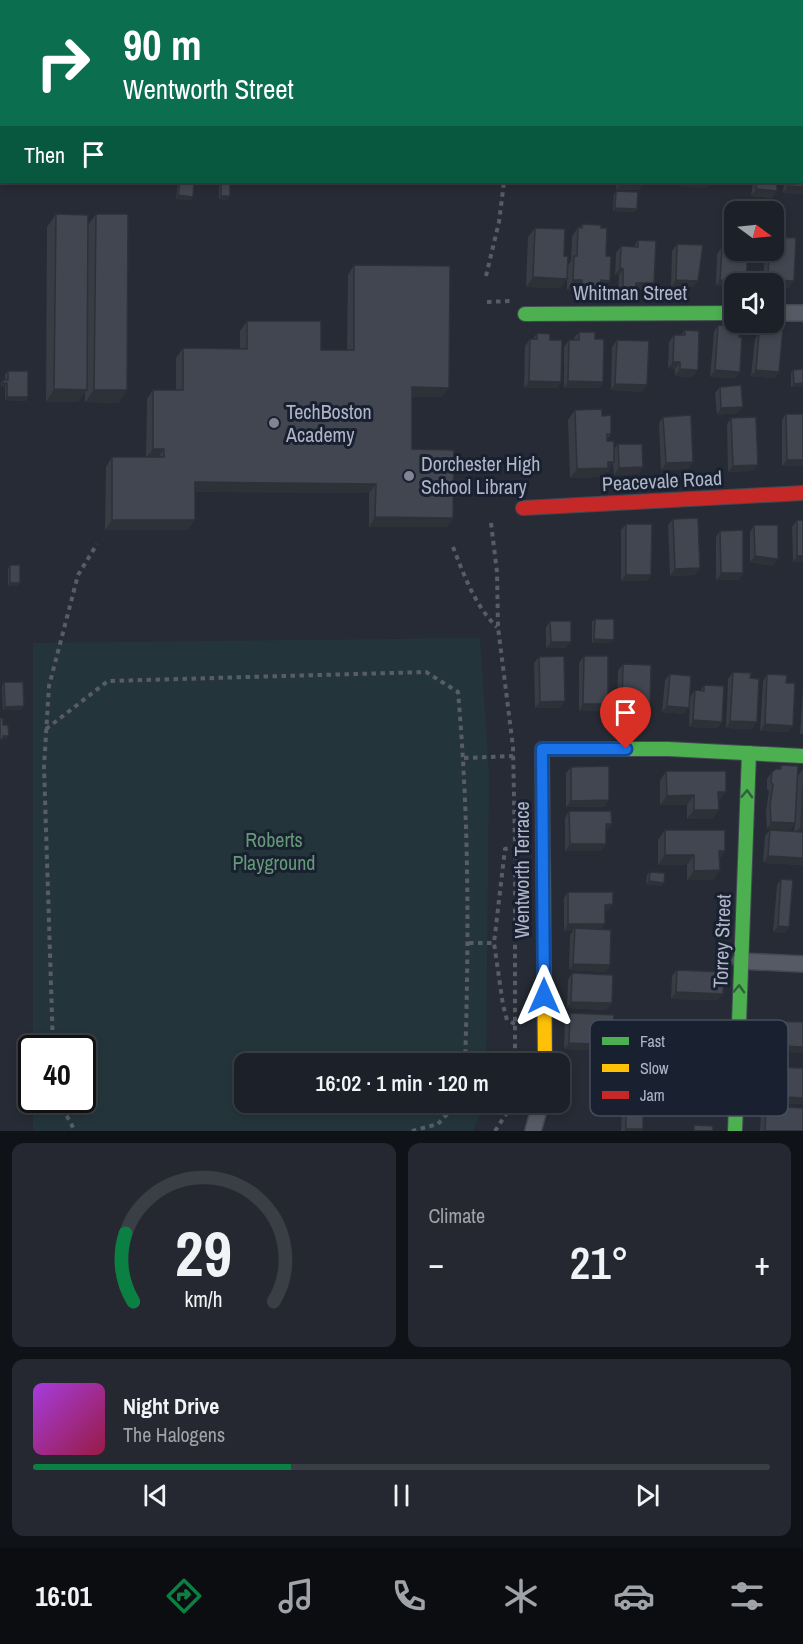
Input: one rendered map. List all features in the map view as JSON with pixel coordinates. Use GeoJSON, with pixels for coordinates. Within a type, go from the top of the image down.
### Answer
{"type":"FeatureCollection","features":[{"type":"Feature","properties":{"kind":"street","name":"Whitman Street"},"geometry":{"type":"LineString","coordinates":[[525,314],[724,313]]}},
{"type":"Feature","properties":{"kind":"street"},"geometry":{"type":"LineString","coordinates":[[784,313],[803,313]]}},
{"type":"Feature","properties":{"kind":"street","name":"Peacevale Road"},"geometry":{"type":"LineString","coordinates":[[523,508],[803,494]]}},
{"type":"Feature","properties":{"kind":"street","name":"Wentworth Terrace"},"geometry":{"type":"LineString","coordinates":[[545,1053],[542,749],[668,749],[749,753]]}},
{"type":"Feature","properties":{"kind":"street"},"geometry":{"type":"LineString","coordinates":[[749,753],[803,756]]}},
{"type":"Feature","properties":{"kind":"street","name":"Torrey Street"},"geometry":{"type":"LineString","coordinates":[[738,1020],[749,753]]}},
{"type":"Feature","properties":{"kind":"street"},"geometry":{"type":"LineString","coordinates":[[740,961],[803,964]]}},
{"type":"Feature","properties":{"kind":"street"},"geometry":{"type":"LineString","coordinates":[[533,1131],[538,1113]]}},
{"type":"Feature","properties":{"kind":"street","name":"Torrey Street"},"geometry":{"type":"LineString","coordinates":[[735,1116],[735,1131]]}},
{"type":"Feature","properties":{"kind":"path"},"geometry":{"type":"LineString","coordinates":[[486,276],[499,222],[504,183]]}},
{"type":"Feature","properties":{"kind":"path"},"geometry":{"type":"LineString","coordinates":[[491,523],[497,572],[498,627],[513,756],[516,847],[515,1053]]}},
{"type":"Feature","properties":{"kind":"path"},"geometry":{"type":"LineString","coordinates":[[53,1035],[44,767],[49,686],[78,575],[97,544]]}},
{"type":"Feature","properties":{"kind":"path"},"geometry":{"type":"LineString","coordinates":[[453,547],[463,574],[484,615],[498,627]]}},
{"type":"Feature","properties":{"kind":"path"},"geometry":{"type":"LineString","coordinates":[[46,729],[108,681],[426,672],[458,692],[464,758],[469,943],[465,1053]]}},
{"type":"Feature","properties":{"kind":"path"},"geometry":{"type":"LineString","coordinates":[[464,758],[513,756]]}},
{"type":"Feature","properties":{"kind":"path"},"geometry":{"type":"LineString","coordinates":[[515,1024],[507,1020],[503,1005],[494,943],[505,849],[516,847]]}},
{"type":"Feature","properties":{"kind":"path"},"geometry":{"type":"LineString","coordinates":[[469,943],[494,943]]}},
{"type":"Feature","properties":{"kind":"path"},"geometry":{"type":"LineString","coordinates":[[65,1113],[75,1131]]}},
{"type":"Feature","properties":{"kind":"path"},"geometry":{"type":"LineString","coordinates":[[412,1131],[438,1124],[448,1113]]}},
{"type":"Feature","properties":{"kind":"path"},"geometry":{"type":"LineString","coordinates":[[495,1131],[507,1113]]}},
{"type":"Feature","properties":{"kind":"green space","name":"Roberts Playground"},"geometry":{"type":"Polygon","coordinates":[[[480,638],[489,773],[486,1053],[234,1053],[234,1113],[480,1113],[473,1131],[33,1131],[33,1113],[96,1113],[96,1035],[33,1035],[33,643],[480,638]]]}},
{"type":"Feature","properties":{"kind":"building"},"geometry":{"type":"Polygon","coordinates":[[[180,183],[194,183],[193,197],[178,195],[180,183]]]}},
{"type":"Feature","properties":{"kind":"building"},"geometry":{"type":"Polygon","coordinates":[[[221,183],[230,183],[230,196],[221,196],[221,183]]]}},
{"type":"Feature","properties":{"kind":"building"},"geometry":{"type":"Polygon","coordinates":[[[757,183],[777,183],[777,191],[756,189],[757,183]]]}},
{"type":"Feature","properties":{"kind":"building"},"geometry":{"type":"Polygon","coordinates":[[[788,183],[803,183],[803,187],[788,186],[788,183]]]}},
{"type":"Feature","properties":{"kind":"building"},"geometry":{"type":"Polygon","coordinates":[[[616,191],[638,192],[637,209],[615,208],[616,191]]]}},
{"type":"Feature","properties":{"kind":"building"},"geometry":{"type":"Polygon","coordinates":[[[56,214],[88,215],[87,390],[54,389],[56,214]]]}},
{"type":"Feature","properties":{"kind":"building"},"geometry":{"type":"Polygon","coordinates":[[[96,214],[128,214],[127,390],[94,390],[96,214]]]}},
{"type":"Feature","properties":{"kind":"building"},"geometry":{"type":"Polygon","coordinates":[[[582,224],[601,225],[601,228],[607,228],[606,256],[611,256],[610,281],[601,280],[600,286],[582,285],[582,280],[573,280],[578,227],[582,228],[582,224]]]}},
{"type":"Feature","properties":{"kind":"building"},"geometry":{"type":"Polygon","coordinates":[[[535,228],[565,229],[564,256],[568,256],[567,279],[533,277],[535,228]]]}},
{"type":"Feature","properties":{"kind":"building"},"geometry":{"type":"Polygon","coordinates":[[[784,237],[796,238],[794,281],[784,281],[784,273],[768,273],[769,261],[784,261],[784,237]]]}},
{"type":"Feature","properties":{"kind":"building"},"geometry":{"type":"Polygon","coordinates":[[[638,240],[656,241],[654,283],[636,283],[636,289],[623,288],[623,269],[620,268],[621,246],[638,247],[638,240]]]}},
{"type":"Feature","properties":{"kind":"building"},"geometry":{"type":"Polygon","coordinates":[[[677,244],[703,245],[698,281],[676,280],[677,244]]]}},
{"type":"Feature","properties":{"kind":"building"},"geometry":{"type":"Polygon","coordinates":[[[722,247],[724,247],[724,261],[747,261],[747,273],[724,273],[724,280],[720,280],[722,247]]]}},
{"type":"Feature","properties":{"kind":"building"},"geometry":{"type":"Polygon","coordinates":[[[354,265],[450,266],[449,388],[412,387],[412,449],[454,450],[453,518],[375,517],[376,484],[195,482],[195,520],[112,520],[112,457],[164,457],[164,449],[153,449],[153,390],[183,390],[183,348],[247,349],[247,321],[321,321],[321,350],[354,350],[354,265]]]}},
{"type":"Feature","properties":{"kind":"building"},"geometry":{"type":"Polygon","coordinates":[[[718,325],[724,326],[724,333],[739,333],[739,337],[742,337],[740,372],[715,370],[718,325]]]}},
{"type":"Feature","properties":{"kind":"building"},"geometry":{"type":"Polygon","coordinates":[[[685,330],[699,331],[698,370],[680,369],[680,362],[673,362],[674,335],[685,335],[685,330]]]}},
{"type":"Feature","properties":{"kind":"building"},"geometry":{"type":"Polygon","coordinates":[[[579,332],[595,332],[595,339],[604,339],[603,382],[568,381],[569,340],[579,340],[579,332]]]}},
{"type":"Feature","properties":{"kind":"building"},"geometry":{"type":"Polygon","coordinates":[[[537,333],[550,334],[550,340],[562,340],[561,382],[529,381],[530,339],[537,339],[537,333]]]}},
{"type":"Feature","properties":{"kind":"building"},"geometry":{"type":"Polygon","coordinates":[[[759,333],[783,333],[779,372],[756,370],[759,333]]]}},
{"type":"Feature","properties":{"kind":"building"},"geometry":{"type":"Polygon","coordinates":[[[617,340],[649,341],[647,385],[615,384],[617,340]]]}},
{"type":"Feature","properties":{"kind":"building"},"geometry":{"type":"Polygon","coordinates":[[[803,369],[803,383],[794,384],[793,370],[803,369]]]}},
{"type":"Feature","properties":{"kind":"building"},"geometry":{"type":"Polygon","coordinates":[[[8,371],[28,371],[28,397],[7,397],[7,383],[3,383],[3,380],[8,380],[8,371]]]}},
{"type":"Feature","properties":{"kind":"building"},"geometry":{"type":"Polygon","coordinates":[[[741,385],[743,407],[721,408],[720,387],[741,385]]]}},
{"type":"Feature","properties":{"kind":"building"},"geometry":{"type":"Polygon","coordinates":[[[602,409],[602,416],[611,415],[611,434],[607,434],[607,441],[614,441],[614,462],[608,462],[608,468],[577,469],[575,410],[602,409]]]}},
{"type":"Feature","properties":{"kind":"building"},"geometry":{"type":"Polygon","coordinates":[[[786,414],[803,414],[803,460],[787,460],[786,414]]]}},
{"type":"Feature","properties":{"kind":"building"},"geometry":{"type":"Polygon","coordinates":[[[691,415],[693,462],[666,463],[663,417],[691,415]]]}},
{"type":"Feature","properties":{"kind":"building"},"geometry":{"type":"Polygon","coordinates":[[[756,417],[758,465],[733,466],[731,418],[756,417]]]}},
{"type":"Feature","properties":{"kind":"building"},"geometry":{"type":"Polygon","coordinates":[[[618,444],[642,444],[643,467],[619,468],[618,444]]]}},
{"type":"Feature","properties":{"kind":"building"},"geometry":{"type":"Polygon","coordinates":[[[698,518],[700,568],[675,569],[673,519],[698,518]]]}},
{"type":"Feature","properties":{"kind":"building"},"geometry":{"type":"Polygon","coordinates":[[[797,520],[803,520],[803,556],[797,556],[797,520]]]}},
{"type":"Feature","properties":{"kind":"building"},"geometry":{"type":"Polygon","coordinates":[[[626,524],[652,524],[651,575],[626,575],[626,524]]]}},
{"type":"Feature","properties":{"kind":"building"},"geometry":{"type":"Polygon","coordinates":[[[754,525],[778,525],[778,559],[755,556],[754,525]]]}},
{"type":"Feature","properties":{"kind":"building"},"geometry":{"type":"Polygon","coordinates":[[[743,530],[743,573],[721,573],[720,531],[743,530]]]}},
{"type":"Feature","properties":{"kind":"building"},"geometry":{"type":"Polygon","coordinates":[[[10,565],[20,565],[20,583],[10,583],[10,565]]]}},
{"type":"Feature","properties":{"kind":"building"},"geometry":{"type":"Polygon","coordinates":[[[595,619],[614,619],[614,640],[594,639],[595,619]]]}},
{"type":"Feature","properties":{"kind":"building"},"geometry":{"type":"Polygon","coordinates":[[[550,621],[571,621],[571,642],[551,642],[550,621]]]}},
{"type":"Feature","properties":{"kind":"building"},"geometry":{"type":"Polygon","coordinates":[[[564,656],[565,701],[540,702],[539,657],[564,656]]]}},
{"type":"Feature","properties":{"kind":"building"},"geometry":{"type":"Polygon","coordinates":[[[584,656],[608,656],[608,704],[583,704],[584,656]]]}},
{"type":"Feature","properties":{"kind":"building"},"geometry":{"type":"Polygon","coordinates":[[[623,664],[651,665],[650,710],[622,709],[623,664]]]}},
{"type":"Feature","properties":{"kind":"building"},"geometry":{"type":"Polygon","coordinates":[[[733,672],[751,673],[750,678],[759,679],[757,722],[730,721],[733,672]]]}},
{"type":"Feature","properties":{"kind":"building"},"geometry":{"type":"Polygon","coordinates":[[[670,674],[691,676],[689,708],[667,706],[670,674]]]}},
{"type":"Feature","properties":{"kind":"building"},"geometry":{"type":"Polygon","coordinates":[[[767,674],[787,675],[786,683],[795,683],[793,726],[765,724],[767,674]]]}},
{"type":"Feature","properties":{"kind":"building"},"geometry":{"type":"Polygon","coordinates":[[[4,682],[23,682],[24,706],[5,707],[4,682]]]}},
{"type":"Feature","properties":{"kind":"building"},"geometry":{"type":"Polygon","coordinates":[[[704,685],[724,686],[722,722],[693,720],[695,690],[704,691],[704,685]]]}},
{"type":"Feature","properties":{"kind":"building"},"geometry":{"type":"Polygon","coordinates":[[[0,718],[3,718],[3,725],[8,725],[9,736],[3,736],[3,739],[0,739],[0,718]]]}},
{"type":"Feature","properties":{"kind":"building"},"geometry":{"type":"Polygon","coordinates":[[[781,765],[798,766],[795,823],[771,822],[772,772],[781,769],[781,765]]]}},
{"type":"Feature","properties":{"kind":"building"},"geometry":{"type":"Polygon","coordinates":[[[609,766],[609,800],[571,801],[571,767],[609,766]]]}},
{"type":"Feature","properties":{"kind":"building"},"geometry":{"type":"Polygon","coordinates":[[[666,771],[726,771],[726,792],[718,792],[719,810],[694,810],[694,795],[667,796],[666,771]]]}},
{"type":"Feature","properties":{"kind":"building"},"geometry":{"type":"Polygon","coordinates":[[[803,785],[803,826],[801,826],[803,785]]]}},
{"type":"Feature","properties":{"kind":"building"},"geometry":{"type":"Polygon","coordinates":[[[569,811],[611,811],[612,824],[606,824],[606,844],[570,844],[569,811]]]}},
{"type":"Feature","properties":{"kind":"building"},"geometry":{"type":"Polygon","coordinates":[[[665,830],[725,830],[725,851],[719,851],[720,870],[694,871],[694,855],[665,855],[665,830]]]}},
{"type":"Feature","properties":{"kind":"building"},"geometry":{"type":"Polygon","coordinates":[[[770,830],[803,832],[803,858],[768,856],[770,830]]]}},
{"type":"Feature","properties":{"kind":"building"},"geometry":{"type":"Polygon","coordinates":[[[650,872],[665,873],[664,883],[649,881],[650,872]]]}},
{"type":"Feature","properties":{"kind":"building"},"geometry":{"type":"Polygon","coordinates":[[[781,879],[793,880],[789,927],[778,926],[781,879]]]}},
{"type":"Feature","properties":{"kind":"building"},"geometry":{"type":"Polygon","coordinates":[[[568,892],[613,892],[613,904],[605,905],[605,924],[568,924],[568,892]]]}},
{"type":"Feature","properties":{"kind":"building"},"geometry":{"type":"Polygon","coordinates":[[[575,928],[611,930],[610,965],[573,964],[575,928]]]}},
{"type":"Feature","properties":{"kind":"building"},"geometry":{"type":"Polygon","coordinates":[[[677,970],[724,972],[723,994],[676,992],[677,970]]]}},
{"type":"Feature","properties":{"kind":"building"},"geometry":{"type":"Polygon","coordinates":[[[572,973],[613,975],[612,1003],[571,1002],[572,973]]]}},
{"type":"Feature","properties":{"kind":"building"},"geometry":{"type":"Polygon","coordinates":[[[570,1013],[614,1015],[614,1020],[590,1020],[590,1044],[569,1043],[570,1013]]]}},
{"type":"Feature","properties":{"kind":"building"},"geometry":{"type":"Polygon","coordinates":[[[788,1022],[803,1022],[803,1047],[788,1046],[788,1022]]]}},
{"type":"Feature","properties":{"kind":"building"},"geometry":{"type":"Polygon","coordinates":[[[788,1068],[803,1068],[803,1098],[788,1097],[788,1068]]]}},
{"type":"Feature","properties":{"kind":"building"},"geometry":{"type":"Polygon","coordinates":[[[788,1107],[803,1108],[803,1131],[765,1131],[766,1116],[788,1116],[788,1107]]]}},
{"type":"Feature","properties":{"kind":"building"},"geometry":{"type":"Polygon","coordinates":[[[626,1116],[643,1116],[643,1129],[626,1129],[626,1116]]]}},
{"type":"Feature","properties":{"kind":"building"},"geometry":{"type":"Polygon","coordinates":[[[694,1125],[713,1126],[713,1131],[694,1131],[694,1125]]]}},
{"type":"Feature","properties":{"kind":"traffic: fast"},"geometry":{"type":"LineString","coordinates":[[525,314],[724,313]]}},
{"type":"Feature","properties":{"kind":"traffic: fast"},"geometry":{"type":"LineString","coordinates":[[558,749],[668,749],[803,756]]}},
{"type":"Feature","properties":{"kind":"traffic: fast"},"geometry":{"type":"LineString","coordinates":[[739,1020],[749,753]]}},
{"type":"Feature","properties":{"kind":"traffic: fast"},"geometry":{"type":"LineString","coordinates":[[735,1131],[736,1116]]}},
{"type":"Feature","properties":{"kind":"traffic: slow"},"geometry":{"type":"LineString","coordinates":[[545,1053],[542,749],[558,749]]}},
{"type":"Feature","properties":{"kind":"traffic: jam"},"geometry":{"type":"LineString","coordinates":[[523,508],[803,493]]}},
{"type":"Feature","properties":{"kind":"place","name":"TechBoston Academy"},"geometry":{"type":"Point","coordinates":[274,423]}},
{"type":"Feature","properties":{"kind":"place","name":"Dorchester High School Library"},"geometry":{"type":"Point","coordinates":[409,476]}},
{"type":"Feature","properties":{"kind":"route"},"geometry":{"type":"LineString","coordinates":[[544,996],[542,749],[626,749]]}}]}
